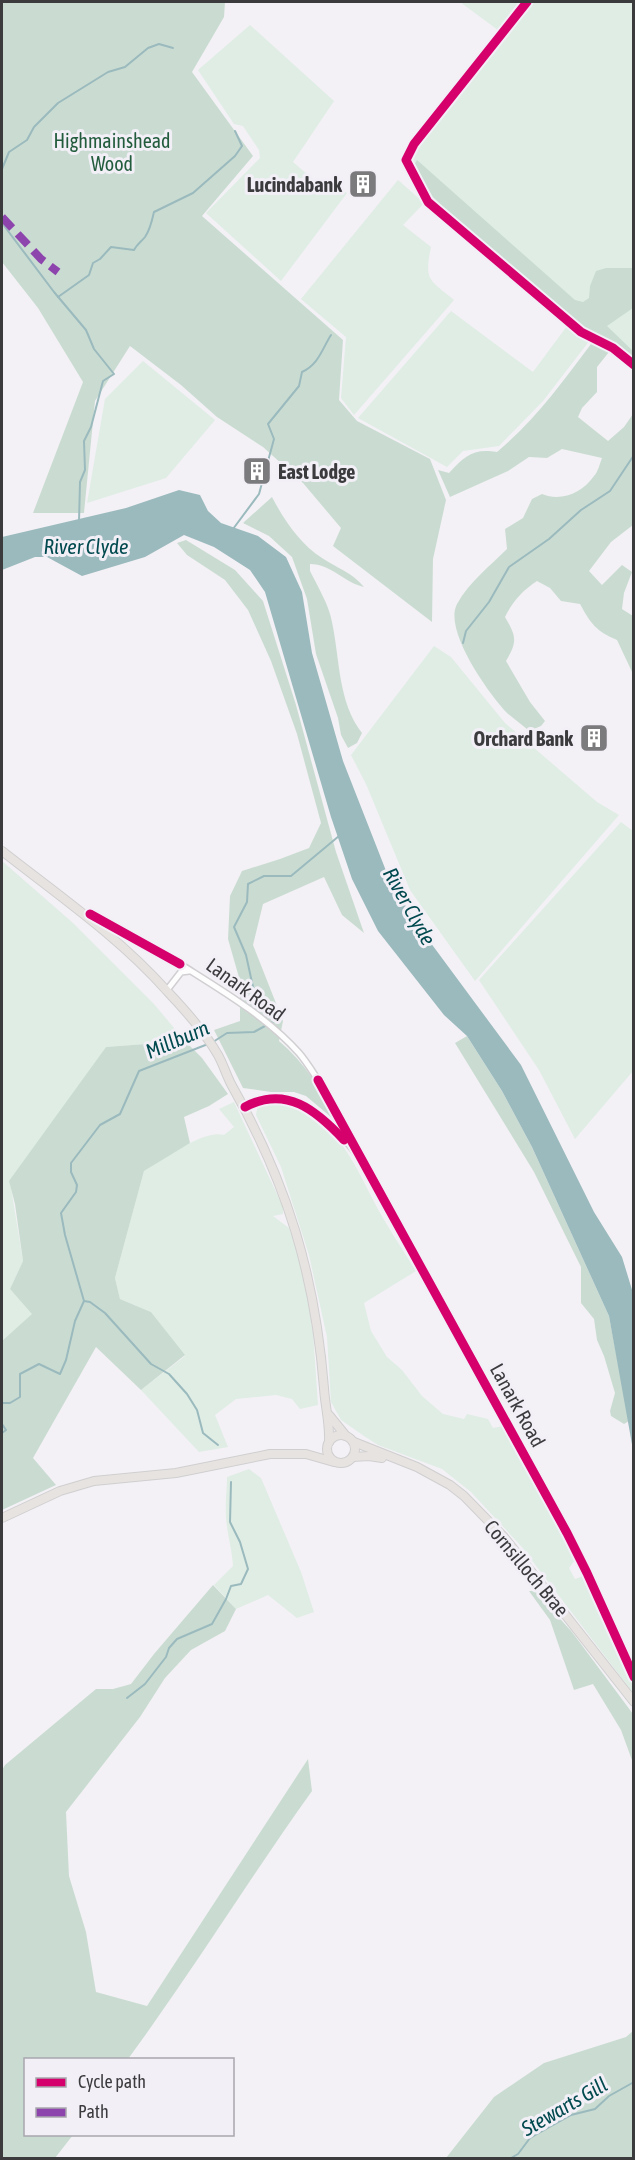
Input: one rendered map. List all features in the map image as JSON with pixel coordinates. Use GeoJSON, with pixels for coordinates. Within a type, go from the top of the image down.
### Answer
{"type":"FeatureCollection","features":[{"type":"Feature","properties":{"kind":"main road"},"geometry":{"type":"LineString","coordinates":[[2,851],[106,932],[138,960],[167,990],[218,1055],[276,1176],[301,1248],[314,1300],[328,1415],[328,1454],[334,1462]]}},
{"type":"Feature","properties":{"kind":"main road"},"geometry":{"type":"LineString","coordinates":[[2,1518],[80,1484],[111,1478],[176,1473],[270,1454],[306,1454],[334,1462],[347,1463],[356,1450],[350,1439],[328,1415]]}},
{"type":"Feature","properties":{"kind":"main road"},"geometry":{"type":"LineString","coordinates":[[306,1454],[329,1443],[337,1436],[350,1439]]}},
{"type":"Feature","properties":{"kind":"main road","name":"Cornsilloch Brae"},"geometry":{"type":"LineString","coordinates":[[350,1439],[417,1467],[450,1485],[482,1514],[549,1592],[633,1702]]}},
{"type":"Feature","properties":{"kind":"main road","name":"Cornsilloch Brae"},"geometry":{"type":"LineString","coordinates":[[353,1457],[369,1456],[398,1461]]}},
{"type":"Feature","properties":{"kind":"street"},"geometry":{"type":"LineString","coordinates":[[527,2],[414,144],[406,160],[428,202],[580,332],[614,348],[633,365]]}},
{"type":"Feature","properties":{"kind":"street","name":"Lanark Road"},"geometry":{"type":"LineString","coordinates":[[180,964],[219,988],[275,1031],[300,1054],[318,1080]]}},
{"type":"Feature","properties":{"kind":"street","name":"Lanark Road"},"geometry":{"type":"LineString","coordinates":[[167,990],[181,972],[189,970]]}},
{"type":"Feature","properties":{"kind":"street","name":"Lanark Road"},"geometry":{"type":"LineString","coordinates":[[244,1107],[258,1100],[281,1098],[301,1104],[327,1122],[358,1156],[425,1273],[567,1533],[633,1677]]}},
{"type":"Feature","properties":{"kind":"shaded area"},"geometry":{"type":"Polygon","coordinates":[[[460,2],[633,2],[633,366],[572,325],[428,202],[406,160],[414,144],[502,33],[460,2]]]}},
{"type":"Feature","properties":{"kind":"shaded area"},"geometry":{"type":"Polygon","coordinates":[[[250,25],[334,101],[293,162],[321,186],[327,179],[347,193],[281,281],[206,213],[260,158],[259,150],[243,126],[234,124],[198,70],[250,25]]]}},
{"type":"Feature","properties":{"kind":"shaded area"},"geometry":{"type":"Polygon","coordinates":[[[398,180],[424,203],[403,225],[431,247],[428,267],[430,278],[454,300],[354,415],[341,398],[346,337],[301,299],[398,180]]]}},
{"type":"Feature","properties":{"kind":"shaded area"},"geometry":{"type":"Polygon","coordinates":[[[451,311],[533,372],[567,326],[590,340],[543,401],[499,446],[463,451],[447,467],[358,418],[451,311]]]}},
{"type":"Feature","properties":{"kind":"shaded area"},"geometry":{"type":"Polygon","coordinates":[[[143,361],[215,420],[166,478],[87,503],[105,399],[143,361]]]}},
{"type":"Feature","properties":{"kind":"shaded area"},"geometry":{"type":"Polygon","coordinates":[[[434,646],[451,657],[505,723],[597,802],[619,815],[475,981],[410,890],[366,784],[351,755],[434,646]]]}},
{"type":"Feature","properties":{"kind":"shaded area"},"geometry":{"type":"Polygon","coordinates":[[[621,822],[633,831],[633,1071],[575,1139],[539,1070],[479,980],[621,822]]]}},
{"type":"Feature","properties":{"kind":"shaded area"},"geometry":{"type":"Polygon","coordinates":[[[2,861],[73,923],[153,1003],[185,1041],[106,1047],[10,1182],[23,1261],[10,1289],[33,1314],[2,1341],[2,861]]]}},
{"type":"Feature","properties":{"kind":"shaded area"},"geometry":{"type":"Polygon","coordinates":[[[280,1100],[312,1115],[336,1137],[355,1165],[381,1215],[416,1271],[364,1303],[371,1331],[387,1357],[402,1370],[422,1396],[443,1414],[464,1419],[467,1414],[488,1419],[493,1428],[503,1426],[575,1560],[569,1568],[575,1579],[583,1576],[599,1607],[633,1684],[633,1693],[521,1546],[471,1492],[442,1469],[378,1445],[341,1420],[331,1402],[327,1337],[309,1255],[281,1167],[256,1115],[258,1104],[280,1100]]]}},
{"type":"Feature","properties":{"kind":"shaded area"},"geometry":{"type":"Polygon","coordinates":[[[234,1102],[283,1207],[283,1214],[273,1216],[289,1228],[299,1257],[313,1333],[318,1405],[300,1409],[292,1399],[276,1395],[236,1399],[215,1415],[228,1447],[199,1452],[141,1390],[185,1356],[151,1312],[120,1299],[115,1278],[144,1171],[195,1141],[216,1134],[224,1135],[234,1127],[219,1109],[234,1102]]]}},
{"type":"Feature","properties":{"kind":"shaded area"},"geometry":{"type":"Polygon","coordinates":[[[249,1469],[261,1478],[301,1572],[314,1612],[297,1618],[268,1595],[236,1609],[214,1585],[233,1566],[226,1517],[227,1477],[249,1469]]]}},
{"type":"Feature","properties":{"kind":"green space","name":"Highmainshead Wood"},"geometry":{"type":"Polygon","coordinates":[[[2,2],[225,2],[224,17],[192,72],[253,156],[202,216],[343,340],[339,400],[357,421],[430,459],[446,500],[433,559],[432,622],[333,546],[341,528],[303,483],[263,447],[217,417],[181,385],[130,346],[95,401],[84,513],[33,513],[83,382],[38,308],[2,262],[2,2]]]}},
{"type":"Feature","properties":{"kind":"green space"},"geometry":{"type":"Polygon","coordinates":[[[417,160],[575,300],[583,302],[589,298],[590,286],[596,271],[606,268],[633,268],[633,308],[607,326],[633,351],[633,360],[609,340],[587,330],[525,276],[470,234],[427,191],[414,165],[417,160]]]}},
{"type":"Feature","properties":{"kind":"green space"},"geometry":{"type":"Polygon","coordinates":[[[591,344],[609,352],[597,367],[597,392],[582,408],[578,417],[608,441],[624,427],[633,414],[633,525],[611,542],[589,571],[602,585],[622,565],[632,572],[624,593],[622,609],[633,616],[633,674],[617,640],[595,626],[580,604],[561,601],[550,588],[537,581],[518,597],[505,617],[514,639],[506,661],[530,702],[545,721],[541,726],[529,731],[507,713],[480,677],[462,645],[454,615],[457,604],[474,581],[507,549],[505,529],[523,518],[532,499],[542,494],[556,497],[577,491],[589,482],[598,470],[602,458],[562,449],[547,458],[529,457],[508,471],[450,497],[438,470],[449,473],[475,452],[497,452],[535,414],[591,344]]]}},
{"type":"Feature","properties":{"kind":"green space"},"geometry":{"type":"Polygon","coordinates":[[[272,497],[287,523],[307,546],[322,558],[350,574],[364,587],[350,582],[325,567],[310,564],[310,571],[331,616],[348,708],[362,733],[357,743],[348,748],[341,735],[338,718],[316,654],[307,599],[292,557],[269,536],[243,523],[272,497]]]}},
{"type":"Feature","properties":{"kind":"green space"},"geometry":{"type":"Polygon","coordinates":[[[186,540],[235,570],[263,601],[296,705],[336,852],[364,933],[342,915],[324,877],[263,904],[253,945],[283,1021],[279,1041],[313,1078],[338,1123],[306,1096],[294,1092],[243,1088],[214,1030],[240,1021],[240,981],[228,939],[230,896],[242,871],[309,848],[321,823],[297,734],[271,661],[248,610],[225,580],[187,555],[177,543],[186,540]]]}},
{"type":"Feature","properties":{"kind":"green space"},"geometry":{"type":"Polygon","coordinates":[[[467,1036],[502,1091],[532,1147],[609,1316],[629,1421],[624,1424],[611,1416],[610,1411],[615,1393],[597,1340],[594,1319],[581,1303],[581,1267],[534,1172],[455,1043],[467,1036]]]}},
{"type":"Feature","properties":{"kind":"green space"},"geometry":{"type":"Polygon","coordinates":[[[185,1041],[202,1058],[228,1094],[209,1106],[184,1117],[190,1143],[144,1171],[115,1278],[120,1299],[151,1312],[185,1355],[141,1390],[96,1347],[33,1458],[56,1485],[2,1510],[2,1341],[32,1314],[10,1289],[23,1261],[15,1204],[9,1181],[106,1047],[185,1041]]]}},
{"type":"Feature","properties":{"kind":"green space"},"geometry":{"type":"Polygon","coordinates":[[[213,1585],[236,1609],[225,1631],[191,1650],[165,1678],[140,1717],[66,1812],[69,1876],[86,1932],[96,1992],[147,2006],[308,1759],[312,1791],[129,2058],[24,2058],[24,2136],[72,2136],[55,2158],[2,2158],[2,1770],[5,1765],[96,1689],[113,1689],[131,1684],[213,1585]]]}},
{"type":"Feature","properties":{"kind":"green space"},"geometry":{"type":"Polygon","coordinates":[[[529,1591],[535,1591],[572,1632],[633,1714],[633,1763],[621,1730],[593,1684],[574,1690],[550,1620],[529,1591]]]}},
{"type":"Feature","properties":{"kind":"green space"},"geometry":{"type":"Polygon","coordinates":[[[633,2031],[633,2158],[446,2158],[494,2097],[544,2063],[626,2037],[633,2031]]]}},
{"type":"Feature","properties":{"kind":"water","name":"River Clyde"},"geometry":{"type":"Polygon","coordinates":[[[179,490],[200,495],[208,511],[221,523],[258,536],[286,557],[302,592],[312,653],[343,761],[390,881],[419,927],[521,1065],[594,1212],[622,1257],[633,1293],[633,1450],[609,1316],[532,1147],[502,1091],[467,1036],[444,1015],[378,931],[352,879],[331,817],[265,592],[250,570],[214,547],[184,535],[145,557],[82,576],[47,557],[35,557],[2,570],[2,537],[126,508],[179,490]]]}},
{"type":"Feature","properties":{"kind":"waterway"},"geometry":{"type":"LineString","coordinates":[[2,169],[9,152],[27,140],[34,127],[58,103],[108,72],[125,67],[148,48],[159,44],[173,48]]}},
{"type":"Feature","properties":{"kind":"waterway"},"geometry":{"type":"LineString","coordinates":[[58,297],[89,275],[93,263],[111,247],[134,250],[147,234],[154,212],[193,193],[235,156],[242,146],[235,131]]}},
{"type":"Feature","properties":{"kind":"waterway"},"geometry":{"type":"LineString","coordinates":[[2,223],[86,330],[94,349],[114,374],[103,381],[91,427],[84,441],[85,470],[80,482],[79,522]]}},
{"type":"Feature","properties":{"kind":"waterway"},"geometry":{"type":"LineString","coordinates":[[233,529],[259,494],[274,439],[268,424],[299,386],[302,372],[316,360],[331,335]]}},
{"type":"Feature","properties":{"kind":"waterway"},"geometry":{"type":"LineString","coordinates":[[463,643],[466,631],[489,602],[509,567],[549,539],[581,510],[610,491],[634,455]]}},
{"type":"Feature","properties":{"kind":"waterway","name":"Millburn"},"geometry":{"type":"LineString","coordinates":[[213,1042],[227,1033],[254,1032],[276,1020],[253,987],[246,955],[234,927],[247,902],[248,884],[264,876],[291,876],[339,836]]}},
{"type":"Feature","properties":{"kind":"waterway","name":"Millburn"},"geometry":{"type":"LineString","coordinates":[[2,1403],[10,1403],[20,1397],[20,1374],[39,1364],[60,1374],[66,1360],[75,1321],[84,1301],[61,1213],[76,1192],[77,1185],[71,1172],[71,1163],[100,1125],[120,1114],[139,1071],[208,1044]]}},
{"type":"Feature","properties":{"kind":"waterway"},"geometry":{"type":"LineString","coordinates":[[84,1301],[90,1302],[105,1313],[151,1364],[169,1374],[187,1394],[197,1410],[203,1433],[218,1445]]}},
{"type":"Feature","properties":{"kind":"waterway","name":"Millburn"},"geometry":{"type":"LineString","coordinates":[[2,1424],[6,1430],[2,1433]]}},
{"type":"Feature","properties":{"kind":"waterway"},"geometry":{"type":"LineString","coordinates":[[127,1698],[145,1684],[177,1639],[212,1624],[231,1586],[241,1584],[248,1569],[240,1542],[230,1522],[231,1482]]}},
{"type":"Feature","properties":{"kind":"waterway","name":"Stewarts Gill"},"geometry":{"type":"LineString","coordinates":[[511,2158],[518,2154],[530,2138],[571,2115],[595,2109],[609,2096],[634,2082]]}},
{"type":"Feature","properties":{"kind":"marked path"},"geometry":{"type":"LineString","coordinates":[[2,217],[41,259],[58,272]]}},
{"type":"Feature","properties":{"kind":"cycle path"},"geometry":{"type":"LineString","coordinates":[[527,2],[414,144],[406,160],[428,202],[581,332],[613,348],[634,365]]}},
{"type":"Feature","properties":{"kind":"cycle path"},"geometry":{"type":"LineString","coordinates":[[90,914],[180,964]]}},
{"type":"Feature","properties":{"kind":"cycle path"},"geometry":{"type":"LineString","coordinates":[[318,1080],[567,1533],[634,1677]]}},
{"type":"Feature","properties":{"kind":"cycle path"},"geometry":{"type":"LineString","coordinates":[[245,1107],[260,1101],[287,1100],[311,1111],[344,1140]]}},
{"type":"Feature","properties":{"kind":"place","name":"Lucindabank"},"geometry":{"type":"Point","coordinates":[363,184]}},
{"type":"Feature","properties":{"kind":"place","name":"East Lodge"},"geometry":{"type":"Point","coordinates":[257,471]}},
{"type":"Feature","properties":{"kind":"place","name":"Orchard Bank"},"geometry":{"type":"Point","coordinates":[594,738]}}]}
